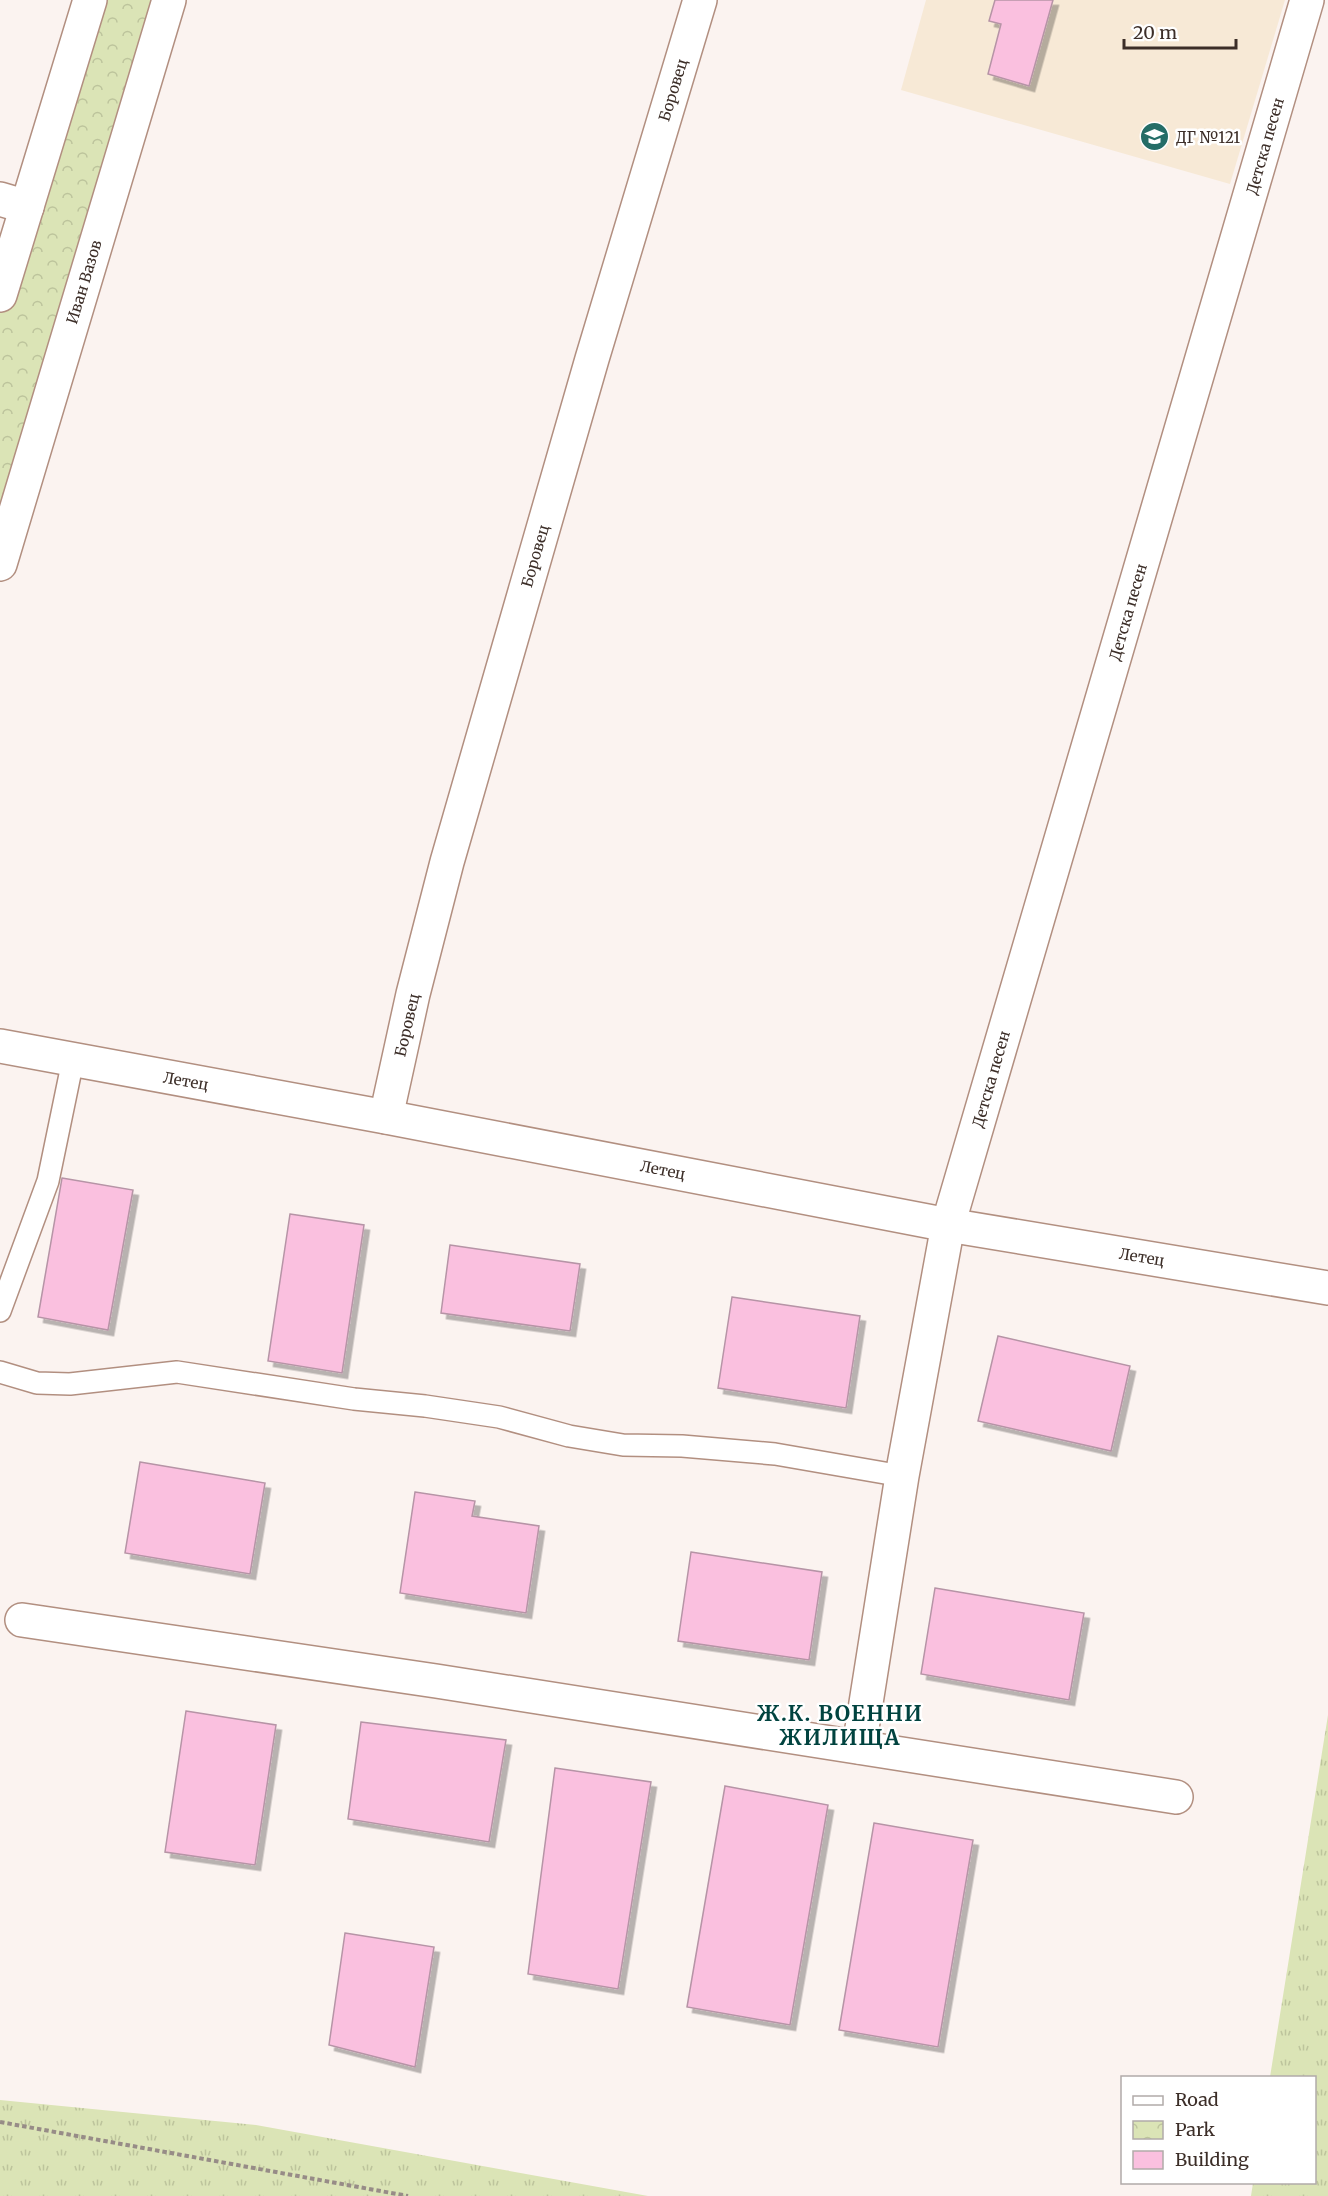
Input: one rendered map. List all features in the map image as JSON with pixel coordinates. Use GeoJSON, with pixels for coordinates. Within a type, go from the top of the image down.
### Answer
{"type":"FeatureCollection","features":[{"type":"Feature","properties":{"kind":"street"},"geometry":{"type":"LineString","coordinates":[[0,295],[13,203],[90,0]]}},
{"type":"Feature","properties":{"kind":"street","name":"Иван Вазов"},"geometry":{"type":"LineString","coordinates":[[0,564],[169,0]]}},
{"type":"Feature","properties":{"kind":"street","name":"Боровец"},"geometry":{"type":"LineString","coordinates":[[386,1117],[413,994],[447,862],[592,359],[700,0]]}},
{"type":"Feature","properties":{"kind":"street","name":"Детска песен"},"geometry":{"type":"LineString","coordinates":[[859,1747],[902,1476],[948,1225],[1307,0]]}},
{"type":"Feature","properties":{"kind":"street","name":"Летец"},"geometry":{"type":"LineString","coordinates":[[0,1046],[386,1117],[948,1225],[1328,1288]]}},
{"type":"Feature","properties":{"kind":"street"},"geometry":{"type":"LineString","coordinates":[[22,1620],[436,1681],[1176,1797]]}},
{"type":"Feature","properties":{"kind":"lane"},"geometry":{"type":"LineString","coordinates":[[0,1311],[48,1181],[73,1060]]}},
{"type":"Feature","properties":{"kind":"lane"},"geometry":{"type":"LineString","coordinates":[[0,1372],[37,1383],[70,1384],[177,1372],[342,1398],[425,1406],[499,1417],[569,1437],[623,1445],[682,1446],[775,1454],[902,1476]]}},
{"type":"Feature","properties":{"kind":"path"},"geometry":{"type":"LineString","coordinates":[[0,2122],[408,2196]]}},
{"type":"Feature","properties":{"kind":"shaded area","name":"ДГ №121"},"geometry":{"type":"Polygon","coordinates":[[[926,0],[1285,0],[1230,184],[901,90],[926,0]]]}},
{"type":"Feature","properties":{"kind":"green space"},"geometry":{"type":"Polygon","coordinates":[[[90,0],[169,0],[0,565],[0,295],[90,0]]]}},
{"type":"Feature","properties":{"kind":"green space"},"geometry":{"type":"Polygon","coordinates":[[[1328,1715],[1328,2196],[1251,2196],[1253,2184],[1316,2184],[1316,2076],[1270,2076],[1328,1715]]]}},
{"type":"Feature","properties":{"kind":"green space"},"geometry":{"type":"Polygon","coordinates":[[[0,2100],[256,2125],[648,2196],[0,2196],[0,2100]]]}},
{"type":"Feature","properties":{"kind":"building"},"geometry":{"type":"Polygon","coordinates":[[[995,0],[1053,0],[1029,86],[988,74],[1001,24],[989,21],[995,0]]]}},
{"type":"Feature","properties":{"kind":"building"},"geometry":{"type":"Polygon","coordinates":[[[62,1178],[133,1190],[108,1330],[38,1317],[62,1178]]]}},
{"type":"Feature","properties":{"kind":"building"},"geometry":{"type":"Polygon","coordinates":[[[290,1214],[364,1225],[342,1373],[268,1361],[290,1214]]]}},
{"type":"Feature","properties":{"kind":"building"},"geometry":{"type":"Polygon","coordinates":[[[450,1245],[580,1264],[570,1331],[441,1313],[450,1245]]]}},
{"type":"Feature","properties":{"kind":"building"},"geometry":{"type":"Polygon","coordinates":[[[732,1297],[860,1316],[846,1408],[718,1388],[732,1297]]]}},
{"type":"Feature","properties":{"kind":"building"},"geometry":{"type":"Polygon","coordinates":[[[998,1336],[1130,1366],[1111,1451],[978,1421],[998,1336]]]}},
{"type":"Feature","properties":{"kind":"building"},"geometry":{"type":"Polygon","coordinates":[[[140,1462],[265,1483],[250,1574],[125,1553],[140,1462]]]}},
{"type":"Feature","properties":{"kind":"building"},"geometry":{"type":"Polygon","coordinates":[[[415,1492],[475,1501],[472,1516],[539,1526],[526,1613],[400,1593],[415,1492]]]}},
{"type":"Feature","properties":{"kind":"building"},"geometry":{"type":"Polygon","coordinates":[[[691,1552],[822,1572],[809,1660],[678,1641],[691,1552]]]}},
{"type":"Feature","properties":{"kind":"building"},"geometry":{"type":"Polygon","coordinates":[[[935,1588],[1084,1613],[1069,1700],[921,1674],[935,1588]]]}},
{"type":"Feature","properties":{"kind":"building"},"geometry":{"type":"Polygon","coordinates":[[[186,1711],[276,1725],[255,1865],[165,1852],[186,1711]]]}},
{"type":"Feature","properties":{"kind":"building"},"geometry":{"type":"Polygon","coordinates":[[[361,1722],[506,1740],[489,1842],[348,1819],[361,1722]]]}},
{"type":"Feature","properties":{"kind":"building"},"geometry":{"type":"Polygon","coordinates":[[[555,1768],[651,1782],[618,1989],[528,1974],[555,1768]]]}},
{"type":"Feature","properties":{"kind":"building"},"geometry":{"type":"Polygon","coordinates":[[[725,1786],[828,1805],[790,2025],[687,2007],[725,1786]]]}},
{"type":"Feature","properties":{"kind":"building"},"geometry":{"type":"Polygon","coordinates":[[[874,1823],[973,1840],[938,2047],[839,2030],[874,1823]]]}},
{"type":"Feature","properties":{"kind":"building"},"geometry":{"type":"Polygon","coordinates":[[[345,1933],[434,1947],[415,2067],[329,2045],[345,1933]]]}},
{"type":"Feature","properties":{"kind":"place","name":"ДГ №121"},"geometry":{"type":"Point","coordinates":[1155,137]}},
{"type":"Feature","properties":{"kind":"district","name":"Ж.К. ВОЕННИ ЖИЛИЩА"},"geometry":{"type":"Point","coordinates":[840,1725]}}]}
